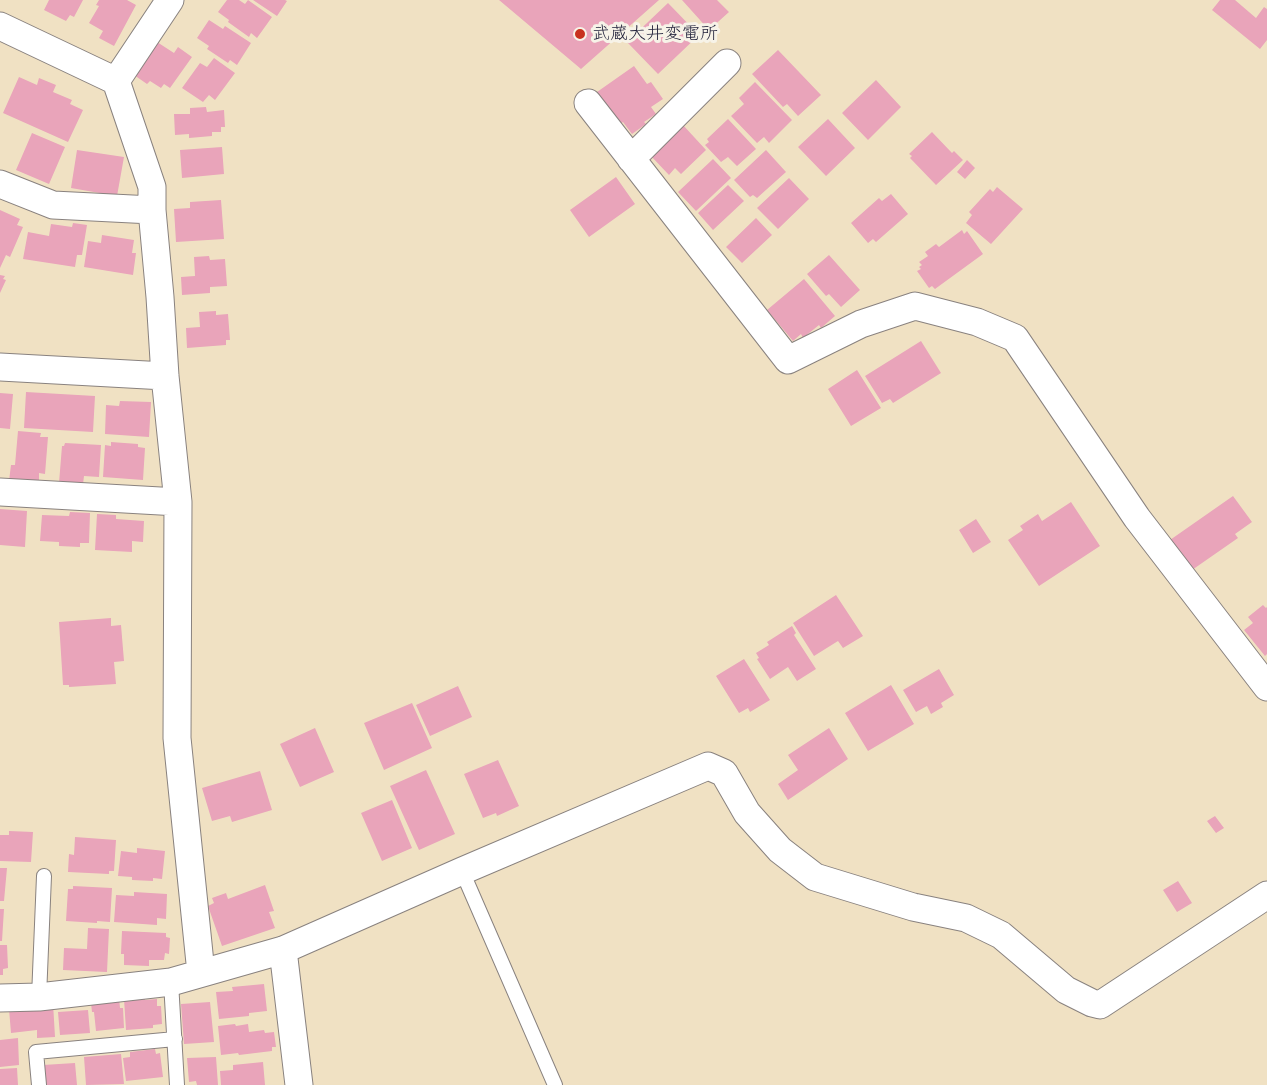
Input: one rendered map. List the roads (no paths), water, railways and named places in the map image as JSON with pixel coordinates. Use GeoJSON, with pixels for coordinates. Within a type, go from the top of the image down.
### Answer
{"type":"FeatureCollection","features":[{"type":"Feature","properties":{"kind":"street"},"geometry":{"type":"LineString","coordinates":[[116,81],[170,0]]}},
{"type":"Feature","properties":{"kind":"street"},"geometry":{"type":"LineString","coordinates":[[0,27],[116,81],[152,187],[165,376],[178,502],[177,738],[201,973]]}},
{"type":"Feature","properties":{"kind":"street"},"geometry":{"type":"LineString","coordinates":[[631,159],[727,63]]}},
{"type":"Feature","properties":{"kind":"street"},"geometry":{"type":"LineString","coordinates":[[588,103],[788,360],[861,324],[915,306],[976,322],[1015,338],[1137,518],[1267,687]]}},
{"type":"Feature","properties":{"kind":"street"},"geometry":{"type":"LineString","coordinates":[[0,184],[53,205],[152,210]]}},
{"type":"Feature","properties":{"kind":"street"},"geometry":{"type":"LineString","coordinates":[[0,367],[165,376]]}},
{"type":"Feature","properties":{"kind":"street"},"geometry":{"type":"LineString","coordinates":[[0,492],[178,502]]}},
{"type":"Feature","properties":{"kind":"street"},"geometry":{"type":"LineString","coordinates":[[0,998],[39,997],[171,982],[283,950],[708,766],[724,773],[747,813],[780,850],[815,877],[913,907],[966,918],[1000,935],[1066,990],[1100,1005],[1267,895]]}},
{"type":"Feature","properties":{"kind":"street"},"geometry":{"type":"LineString","coordinates":[[283,950],[299,1085]]}},
{"type":"Feature","properties":{"kind":"lane"},"geometry":{"type":"LineString","coordinates":[[462,872],[555,1085]]}},
{"type":"Feature","properties":{"kind":"lane"},"geometry":{"type":"LineString","coordinates":[[39,997],[44,876]]}},
{"type":"Feature","properties":{"kind":"lane"},"geometry":{"type":"LineString","coordinates":[[171,982],[177,1085]]}},
{"type":"Feature","properties":{"kind":"lane"},"geometry":{"type":"LineString","coordinates":[[39,1085],[36,1052],[174,1039]]}},
{"type":"Feature","properties":{"kind":"place","name":"武蔵大井変電所"},"geometry":{"type":"Point","coordinates":[580,34]}}]}
